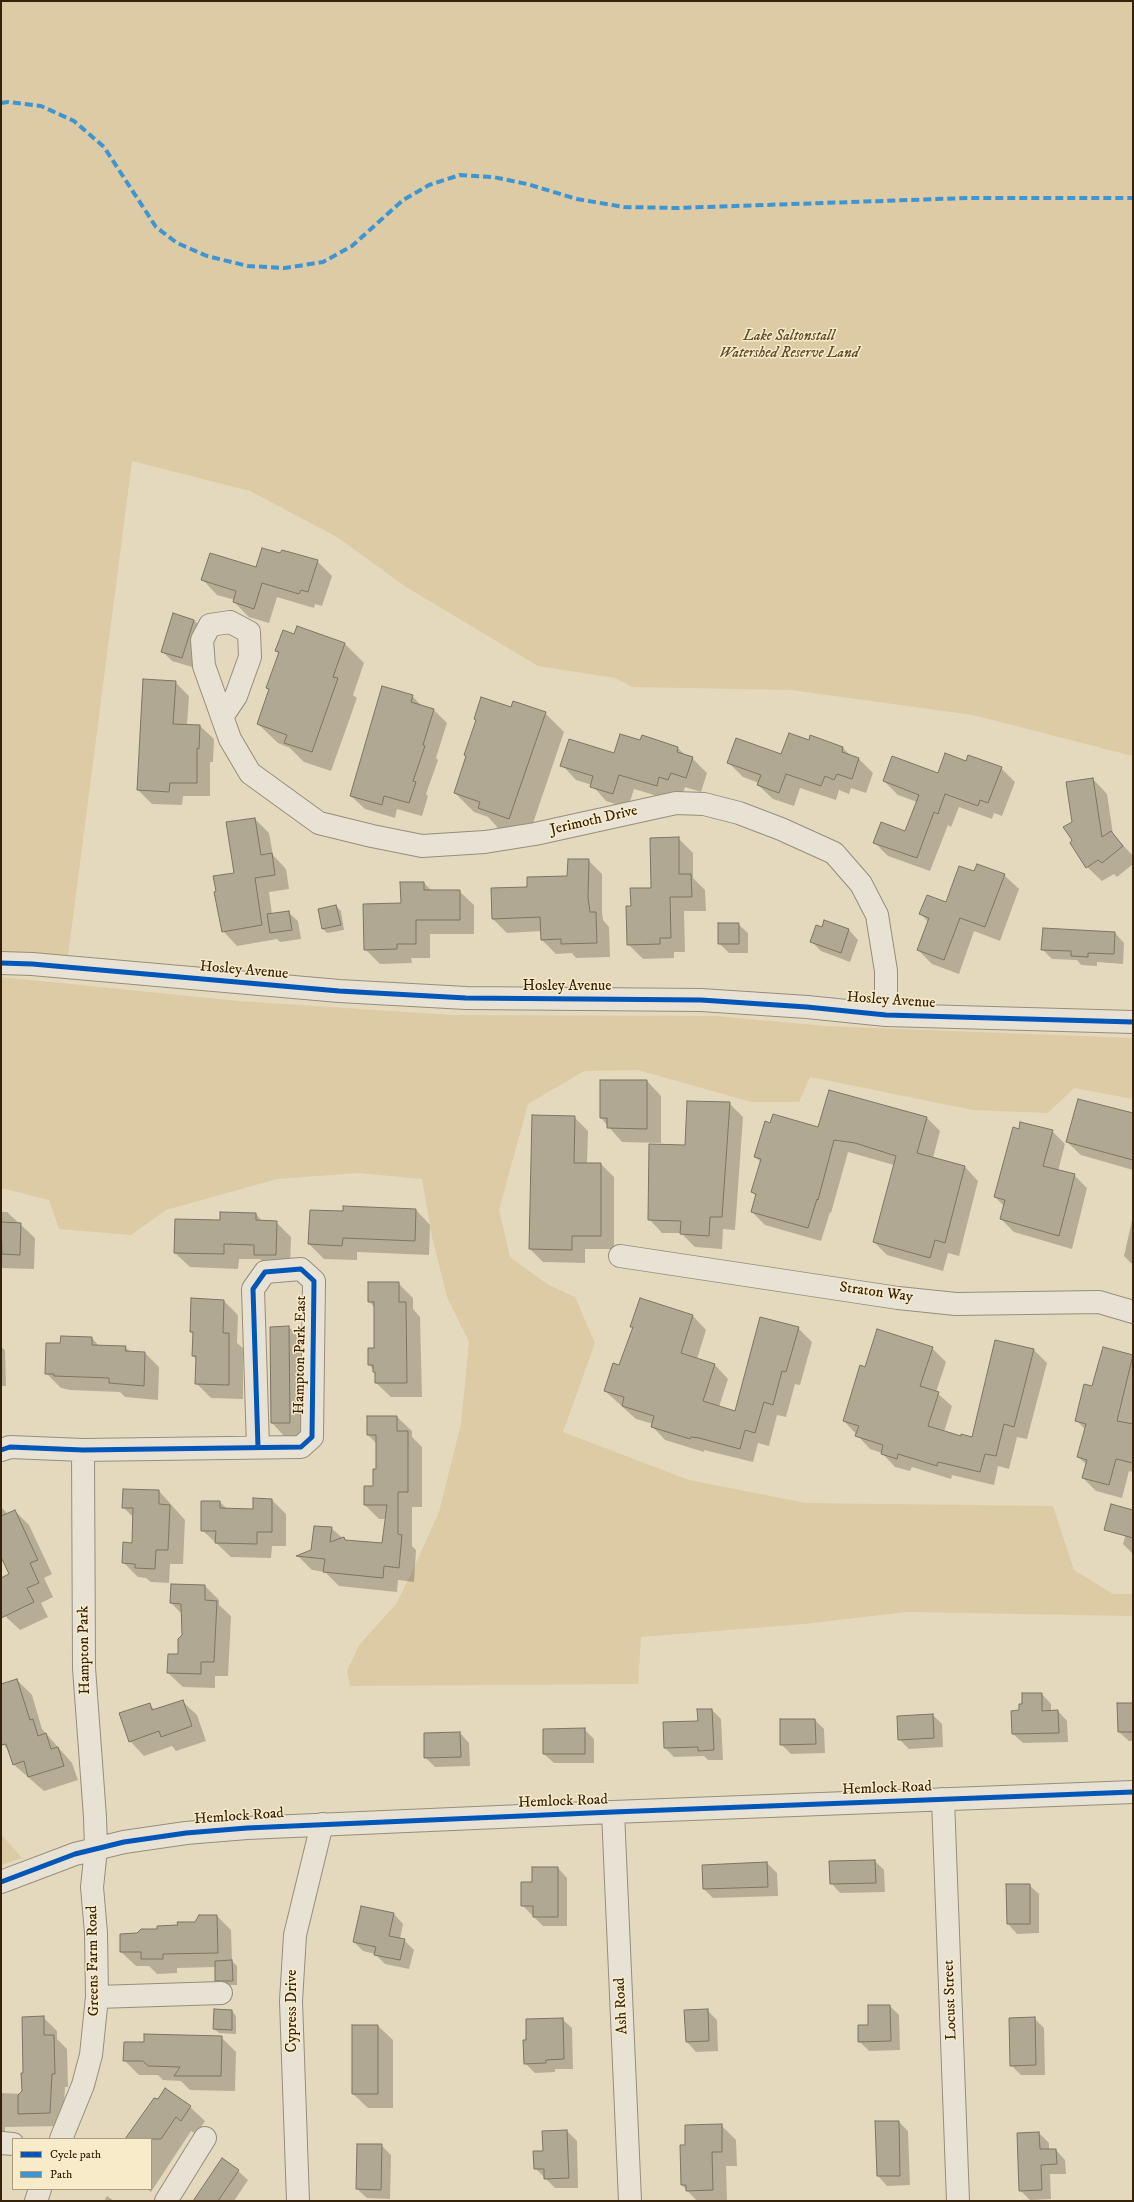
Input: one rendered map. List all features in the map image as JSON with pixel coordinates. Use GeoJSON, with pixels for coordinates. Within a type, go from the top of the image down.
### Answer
{"type":"FeatureCollection","features":[{"type":"Feature","properties":{"kind":"street","name":"Jerimoth Drive"},"geometry":{"type":"LineString","coordinates":[[222,717],[230,740],[250,774],[319,823],[372,836],[422,846],[485,842],[535,834],[676,803],[704,804],[739,813],[781,829],[834,853],[861,884],[877,915],[886,971],[886,1015]]}},
{"type":"Feature","properties":{"kind":"street","name":"Hosley Avenue"},"geometry":{"type":"LineString","coordinates":[[1,963],[32,964],[339,991],[466,998],[701,1000],[807,1006],[886,1015],[1133,1022]]}},
{"type":"Feature","properties":{"kind":"street","name":"Straton Way"},"geometry":{"type":"LineString","coordinates":[[620,1256],[956,1304],[1099,1302],[1133,1312]]}},
{"type":"Feature","properties":{"kind":"street","name":"Hampton Park East"},"geometry":{"type":"LineString","coordinates":[[1,1450],[10,1447],[83,1450],[301,1447],[312,1437],[314,1281],[301,1269],[265,1272],[253,1289],[258,1447]]}},
{"type":"Feature","properties":{"kind":"street","name":"Hampton Park"},"geometry":{"type":"LineString","coordinates":[[83,1450],[84,1668],[96,1849]]}},
{"type":"Feature","properties":{"kind":"street","name":"Hemlock Road"},"geometry":{"type":"LineString","coordinates":[[1,1882],[32,1869],[96,1849],[124,1842],[186,1833],[322,1824],[1133,1792]]}},
{"type":"Feature","properties":{"kind":"street","name":"Locust Street"},"geometry":{"type":"LineString","coordinates":[[943,1799],[958,2201]]}},
{"type":"Feature","properties":{"kind":"street","name":"Ash Road"},"geometry":{"type":"LineString","coordinates":[[613,1812],[630,2201]]}},
{"type":"Feature","properties":{"kind":"street","name":"Cypress Drive"},"geometry":{"type":"LineString","coordinates":[[298,2201],[291,2001],[295,1935],[322,1824]]}},
{"type":"Feature","properties":{"kind":"street","name":"Greens Farm Road"},"geometry":{"type":"LineString","coordinates":[[60,2138],[83,2085],[92,2055],[97,1997],[96,1933],[92,1887],[96,1849]]}},
{"type":"Feature","properties":{"kind":"street"},"geometry":{"type":"LineString","coordinates":[[97,1997],[221,1992]]}},
{"type":"Feature","properties":{"kind":"street"},"geometry":{"type":"LineString","coordinates":[[166,2201],[205,2138]]}},
{"type":"Feature","properties":{"kind":"street"},"geometry":{"type":"LineString","coordinates":[[1,2143],[12,2144]]}},
{"type":"Feature","properties":{"kind":"street"},"geometry":{"type":"LineString","coordinates":[[36,2201],[40,2190]]}},
{"type":"Feature","properties":{"kind":"green space","name":"Lake Saltonstall Watershed Reserve Land"},"geometry":{"type":"Polygon","coordinates":[[[1,1],[1133,1],[1133,756],[973,715],[791,690],[632,687],[615,678],[538,666],[406,587],[337,537],[250,491],[132,461],[68,956],[1,951],[1,1]]]}},
{"type":"Feature","properties":{"kind":"green space"},"geometry":{"type":"Polygon","coordinates":[[[1,977],[239,1001],[451,1015],[715,1016],[825,1026],[1133,1038],[1133,1099],[1074,1088],[1048,1113],[973,1110],[810,1077],[799,1102],[751,1102],[638,1070],[584,1071],[528,1104],[499,1210],[510,1257],[547,1284],[575,1297],[595,1343],[563,1432],[689,1480],[806,1503],[1053,1506],[1074,1570],[1113,1594],[1133,1594],[1133,1616],[907,1612],[804,1624],[641,1637],[638,1684],[350,1686],[347,1671],[359,1645],[396,1604],[439,1512],[461,1424],[469,1342],[447,1297],[432,1237],[422,1179],[358,1173],[277,1179],[166,1210],[131,1235],[59,1229],[49,1200],[1,1188],[1,977]]]}},
{"type":"Feature","properties":{"kind":"green space"},"geometry":{"type":"Polygon","coordinates":[[[1,1834],[22,1858],[1,1865],[1,1834]]]}},
{"type":"Feature","properties":{"kind":"building"},"geometry":{"type":"Polygon","coordinates":[[[262,548],[280,553],[282,550],[318,560],[308,592],[301,590],[299,594],[262,583],[254,609],[233,602],[236,591],[201,580],[210,553],[256,567],[262,548]]]}},
{"type":"Feature","properties":{"kind":"building"},"geometry":{"type":"Polygon","coordinates":[[[173,613],[194,620],[182,658],[161,652],[173,613]]]}},
{"type":"Feature","properties":{"kind":"building"},"geometry":{"type":"Polygon","coordinates":[[[297,626],[345,643],[333,677],[338,678],[312,752],[284,743],[287,735],[257,724],[269,689],[266,688],[279,652],[275,651],[283,630],[294,634],[297,626]]]}},
{"type":"Feature","properties":{"kind":"building"},"geometry":{"type":"Polygon","coordinates":[[[143,679],[176,681],[173,724],[200,725],[199,749],[197,748],[197,783],[170,783],[169,792],[137,790],[143,679]]]}},
{"type":"Feature","properties":{"kind":"building"},"geometry":{"type":"Polygon","coordinates":[[[382,686],[413,695],[411,702],[434,709],[423,745],[425,746],[413,781],[416,782],[409,803],[384,796],[382,805],[350,796],[382,686]]]}},
{"type":"Feature","properties":{"kind":"building"},"geometry":{"type":"Polygon","coordinates":[[[481,697],[511,707],[513,701],[546,712],[509,819],[478,808],[480,802],[454,793],[466,756],[464,755],[476,720],[474,719],[481,697]]]}},
{"type":"Feature","properties":{"kind":"building"},"geometry":{"type":"Polygon","coordinates":[[[789,733],[809,740],[810,735],[843,747],[842,752],[859,758],[852,779],[837,774],[834,780],[825,776],[821,786],[786,774],[779,793],[757,785],[761,775],[727,763],[736,738],[781,754],[789,733]]]}},
{"type":"Feature","properties":{"kind":"building"},"geometry":{"type":"Polygon","coordinates":[[[620,734],[640,740],[642,735],[678,747],[677,752],[693,757],[686,778],[671,773],[668,780],[659,777],[657,786],[619,775],[613,794],[590,787],[593,776],[560,766],[569,739],[614,753],[620,734]]]}},
{"type":"Feature","properties":{"kind":"building"},"geometry":{"type":"Polygon","coordinates":[[[945,753],[966,761],[968,755],[1002,767],[988,803],[980,800],[978,806],[945,794],[938,814],[934,812],[917,858],[873,843],[881,822],[905,831],[919,795],[883,781],[892,756],[938,773],[945,753]]]}},
{"type":"Feature","properties":{"kind":"building"},"geometry":{"type":"Polygon","coordinates":[[[1093,778],[1102,837],[1111,831],[1123,846],[1102,863],[1098,860],[1086,868],[1070,843],[1072,840],[1063,827],[1072,822],[1066,782],[1093,778]]]}},
{"type":"Feature","properties":{"kind":"building"},"geometry":{"type":"Polygon","coordinates":[[[255,818],[261,855],[272,853],[275,875],[255,878],[262,925],[222,932],[214,892],[216,891],[213,876],[234,873],[226,822],[255,818]]]}},
{"type":"Feature","properties":{"kind":"building"},"geometry":{"type":"Polygon","coordinates":[[[679,837],[679,874],[691,874],[692,897],[670,897],[671,938],[660,938],[660,944],[627,945],[626,906],[631,906],[630,888],[651,888],[650,838],[679,837]]]}},
{"type":"Feature","properties":{"kind":"building"},"geometry":{"type":"Polygon","coordinates":[[[568,859],[589,859],[588,897],[590,912],[596,912],[597,943],[561,944],[561,939],[541,940],[540,917],[492,919],[491,888],[527,887],[527,877],[567,876],[568,859]]]}},
{"type":"Feature","properties":{"kind":"building"},"geometry":{"type":"Polygon","coordinates":[[[977,864],[1005,874],[985,927],[960,918],[944,960],[917,950],[929,918],[919,914],[927,895],[946,902],[959,866],[974,871],[977,864]]]}},
{"type":"Feature","properties":{"kind":"building"},"geometry":{"type":"Polygon","coordinates":[[[400,882],[424,882],[424,890],[460,890],[460,920],[416,920],[416,944],[397,944],[397,949],[364,950],[363,904],[401,903],[400,882]]]}},
{"type":"Feature","properties":{"kind":"building"},"geometry":{"type":"Polygon","coordinates":[[[336,905],[341,925],[322,929],[318,909],[336,905]]]}},
{"type":"Feature","properties":{"kind":"building"},"geometry":{"type":"Polygon","coordinates":[[[289,911],[292,930],[270,933],[267,914],[289,911]]]}},
{"type":"Feature","properties":{"kind":"building"},"geometry":{"type":"Polygon","coordinates":[[[824,920],[849,929],[841,953],[810,942],[816,925],[822,927],[824,920]]]}},
{"type":"Feature","properties":{"kind":"building"},"geometry":{"type":"Polygon","coordinates":[[[718,923],[739,923],[739,944],[718,944],[718,923]]]}},
{"type":"Feature","properties":{"kind":"building"},"geometry":{"type":"Polygon","coordinates":[[[1043,928],[1115,932],[1114,954],[1088,953],[1088,957],[1071,956],[1071,951],[1041,950],[1043,928]]]}},
{"type":"Feature","properties":{"kind":"building"},"geometry":{"type":"Polygon","coordinates":[[[600,1080],[647,1080],[647,1129],[607,1128],[607,1118],[600,1118],[600,1080]]]}},
{"type":"Feature","properties":{"kind":"building"},"geometry":{"type":"Polygon","coordinates":[[[829,1090],[927,1117],[917,1153],[965,1166],[945,1243],[935,1240],[930,1258],[873,1242],[896,1156],[855,1143],[834,1140],[818,1200],[817,1199],[808,1228],[751,1212],[756,1194],[751,1192],[761,1159],[754,1157],[765,1121],[770,1123],[773,1114],[818,1127],[829,1090]]]}},
{"type":"Feature","properties":{"kind":"building"},"geometry":{"type":"Polygon","coordinates":[[[1078,1099],[1133,1113],[1133,1160],[1066,1142],[1078,1099]]]}},
{"type":"Feature","properties":{"kind":"building"},"geometry":{"type":"Polygon","coordinates":[[[687,1101],[730,1102],[722,1217],[710,1217],[709,1236],[680,1234],[681,1221],[648,1220],[649,1144],[685,1145],[687,1101]]]}},
{"type":"Feature","properties":{"kind":"building"},"geometry":{"type":"Polygon","coordinates":[[[532,1115],[575,1116],[574,1163],[601,1163],[601,1236],[572,1236],[572,1250],[529,1249],[532,1115]]]}},
{"type":"Feature","properties":{"kind":"building"},"geometry":{"type":"Polygon","coordinates":[[[1020,1122],[1053,1130],[1043,1166],[1075,1174],[1059,1236],[1000,1219],[1005,1200],[994,1197],[1013,1127],[1019,1129],[1020,1122]]]}},
{"type":"Feature","properties":{"kind":"building"},"geometry":{"type":"Polygon","coordinates":[[[343,1206],[416,1209],[415,1241],[343,1238],[342,1246],[308,1244],[310,1210],[343,1211],[343,1206]]]}},
{"type":"Feature","properties":{"kind":"building"},"geometry":{"type":"Polygon","coordinates":[[[220,1212],[256,1213],[256,1220],[277,1221],[276,1255],[254,1255],[254,1245],[224,1244],[224,1254],[174,1253],[175,1219],[220,1220],[220,1212]]]}},
{"type":"Feature","properties":{"kind":"building"},"geometry":{"type":"Polygon","coordinates":[[[1,1222],[21,1223],[20,1255],[2,1254],[1,1222]]]}},
{"type":"Feature","properties":{"kind":"building"},"geometry":{"type":"Polygon","coordinates":[[[368,1282],[399,1282],[399,1302],[406,1302],[407,1383],[375,1383],[375,1372],[373,1372],[373,1365],[368,1365],[368,1348],[374,1348],[374,1302],[368,1302],[368,1282]]]}},
{"type":"Feature","properties":{"kind":"building"},"geometry":{"type":"Polygon","coordinates":[[[191,1298],[224,1300],[223,1333],[229,1333],[229,1385],[195,1384],[196,1356],[192,1356],[193,1332],[190,1332],[191,1298]]]}},
{"type":"Feature","properties":{"kind":"building"},"geometry":{"type":"Polygon","coordinates":[[[640,1298],[693,1315],[681,1353],[715,1364],[703,1401],[735,1411],[760,1317],[799,1327],[786,1372],[782,1371],[773,1405],[764,1402],[755,1433],[745,1430],[740,1449],[699,1438],[691,1437],[690,1439],[651,1427],[654,1416],[622,1406],[624,1397],[604,1391],[613,1363],[619,1365],[633,1327],[630,1327],[640,1298]]]}},
{"type":"Feature","properties":{"kind":"building"},"geometry":{"type":"Polygon","coordinates":[[[289,1326],[290,1423],[271,1423],[270,1327],[289,1326]]]}},
{"type":"Feature","properties":{"kind":"building"},"geometry":{"type":"Polygon","coordinates":[[[877,1329],[933,1347],[920,1386],[939,1392],[928,1426],[961,1436],[961,1434],[972,1437],[995,1340],[1034,1349],[1014,1427],[1004,1424],[996,1456],[985,1454],[980,1472],[938,1462],[937,1466],[898,1454],[897,1459],[881,1454],[883,1445],[855,1436],[859,1426],[843,1421],[860,1365],[865,1367],[877,1329]]]}},
{"type":"Feature","properties":{"kind":"building"},"geometry":{"type":"Polygon","coordinates":[[[61,1336],[92,1337],[92,1345],[126,1346],[125,1351],[145,1352],[144,1386],[109,1383],[109,1378],[54,1376],[54,1374],[45,1374],[46,1343],[60,1343],[61,1336]]]}},
{"type":"Feature","properties":{"kind":"building"},"geometry":{"type":"Polygon","coordinates":[[[1103,1347],[1133,1355],[1117,1421],[1133,1424],[1133,1463],[1116,1459],[1109,1485],[1082,1478],[1087,1460],[1077,1457],[1086,1424],[1075,1421],[1084,1384],[1092,1386],[1103,1347]]]}},
{"type":"Feature","properties":{"kind":"building"},"geometry":{"type":"Polygon","coordinates":[[[367,1416],[397,1416],[397,1431],[408,1431],[408,1492],[398,1492],[398,1534],[402,1535],[399,1568],[384,1566],[383,1578],[323,1572],[325,1559],[296,1556],[311,1550],[314,1526],[332,1527],[330,1542],[344,1537],[345,1540],[382,1543],[387,1505],[364,1505],[364,1486],[373,1486],[373,1469],[376,1469],[376,1435],[367,1435],[367,1416]]]}},
{"type":"Feature","properties":{"kind":"building"},"geometry":{"type":"Polygon","coordinates":[[[123,1489],[159,1490],[159,1504],[170,1505],[168,1550],[156,1550],[155,1569],[135,1568],[135,1564],[122,1563],[123,1542],[132,1543],[133,1508],[122,1508],[123,1489]]]}},
{"type":"Feature","properties":{"kind":"building"},"geometry":{"type":"Polygon","coordinates":[[[253,1498],[272,1499],[272,1532],[257,1532],[257,1544],[215,1543],[216,1531],[201,1531],[201,1501],[220,1501],[220,1508],[253,1509],[253,1498]]]}},
{"type":"Feature","properties":{"kind":"building"},"geometry":{"type":"Polygon","coordinates":[[[1111,1504],[1133,1510],[1133,1538],[1104,1530],[1111,1504]]]}},
{"type":"Feature","properties":{"kind":"building"},"geometry":{"type":"Polygon","coordinates":[[[15,1510],[38,1560],[30,1563],[39,1583],[27,1588],[34,1602],[1,1618],[1,1578],[9,1574],[1,1557],[1,1516],[15,1510]]]}},
{"type":"Feature","properties":{"kind":"building"},"geometry":{"type":"Polygon","coordinates":[[[171,1584],[205,1585],[205,1600],[217,1601],[214,1662],[201,1662],[201,1674],[167,1673],[168,1654],[178,1654],[178,1639],[182,1635],[181,1604],[170,1603],[171,1584]]]}},
{"type":"Feature","properties":{"kind":"building"},"geometry":{"type":"Polygon","coordinates":[[[17,1679],[30,1720],[33,1719],[38,1736],[46,1733],[51,1749],[58,1747],[64,1766],[28,1777],[24,1761],[13,1765],[6,1744],[1,1745],[1,1684],[17,1679]]]}},
{"type":"Feature","properties":{"kind":"building"},"geometry":{"type":"Polygon","coordinates":[[[1022,1693],[1042,1693],[1042,1711],[1058,1710],[1059,1733],[1012,1734],[1011,1711],[1019,1710],[1019,1704],[1022,1704],[1022,1693]]]}},
{"type":"Feature","properties":{"kind":"building"},"geometry":{"type":"Polygon","coordinates":[[[183,1700],[192,1726],[161,1737],[159,1731],[129,1742],[119,1713],[150,1703],[152,1710],[183,1700]]]}},
{"type":"Feature","properties":{"kind":"building"},"geometry":{"type":"Polygon","coordinates":[[[1117,1703],[1133,1703],[1133,1732],[1118,1732],[1117,1703]]]}},
{"type":"Feature","properties":{"kind":"building"},"geometry":{"type":"Polygon","coordinates":[[[697,1709],[712,1709],[714,1750],[698,1751],[698,1747],[664,1748],[663,1722],[698,1721],[697,1709]]]}},
{"type":"Feature","properties":{"kind":"building"},"geometry":{"type":"Polygon","coordinates":[[[933,1714],[934,1738],[898,1740],[897,1716],[933,1714]]]}},
{"type":"Feature","properties":{"kind":"building"},"geometry":{"type":"Polygon","coordinates":[[[780,1719],[815,1719],[816,1744],[780,1745],[780,1719]]]}},
{"type":"Feature","properties":{"kind":"building"},"geometry":{"type":"Polygon","coordinates":[[[585,1728],[585,1754],[543,1754],[543,1729],[585,1728]]]}},
{"type":"Feature","properties":{"kind":"building"},"geometry":{"type":"Polygon","coordinates":[[[460,1732],[461,1757],[424,1758],[424,1733],[460,1732]]]}},
{"type":"Feature","properties":{"kind":"building"},"geometry":{"type":"Polygon","coordinates":[[[875,1860],[876,1883],[830,1884],[829,1861],[875,1860]]]}},
{"type":"Feature","properties":{"kind":"building"},"geometry":{"type":"Polygon","coordinates":[[[767,1862],[768,1887],[703,1889],[702,1865],[767,1862]]]}},
{"type":"Feature","properties":{"kind":"building"},"geometry":{"type":"Polygon","coordinates":[[[532,1867],[558,1867],[558,1917],[533,1917],[533,1906],[521,1906],[521,1882],[532,1882],[532,1867]]]}},
{"type":"Feature","properties":{"kind":"building"},"geometry":{"type":"Polygon","coordinates":[[[1006,1884],[1030,1884],[1030,1924],[1007,1924],[1006,1884]]]}},
{"type":"Feature","properties":{"kind":"building"},"geometry":{"type":"Polygon","coordinates":[[[361,1906],[394,1913],[389,1936],[405,1939],[400,1960],[374,1955],[376,1947],[353,1942],[361,1906]]]}},
{"type":"Feature","properties":{"kind":"building"},"geometry":{"type":"Polygon","coordinates":[[[199,1915],[217,1915],[218,1953],[163,1954],[163,1959],[141,1959],[141,1952],[120,1952],[120,1934],[137,1933],[141,1929],[157,1929],[157,1926],[178,1925],[177,1922],[195,1922],[199,1915]]]}},
{"type":"Feature","properties":{"kind":"building"},"geometry":{"type":"Polygon","coordinates":[[[232,1960],[233,1981],[215,1981],[215,1961],[232,1960]]]}},
{"type":"Feature","properties":{"kind":"building"},"geometry":{"type":"Polygon","coordinates":[[[868,2005],[890,2005],[891,2041],[858,2042],[858,2025],[868,2025],[868,2005]]]}},
{"type":"Feature","properties":{"kind":"building"},"geometry":{"type":"Polygon","coordinates":[[[214,2009],[232,2010],[232,2030],[213,2029],[214,2009]]]}},
{"type":"Feature","properties":{"kind":"building"},"geometry":{"type":"Polygon","coordinates":[[[708,2009],[709,2041],[686,2042],[684,2010],[708,2009]]]}},
{"type":"Feature","properties":{"kind":"building"},"geometry":{"type":"Polygon","coordinates":[[[44,2016],[44,2035],[54,2035],[55,2074],[52,2074],[50,2113],[18,2114],[18,2095],[22,2091],[21,2073],[23,2073],[22,2017],[44,2016]]]}},
{"type":"Feature","properties":{"kind":"building"},"geometry":{"type":"Polygon","coordinates":[[[1035,2017],[1036,2065],[1010,2066],[1009,2018],[1035,2017]]]}},
{"type":"Feature","properties":{"kind":"building"},"geometry":{"type":"Polygon","coordinates":[[[563,2018],[564,2059],[546,2060],[546,2063],[524,2064],[523,2040],[526,2040],[526,2019],[563,2018]]]}},
{"type":"Feature","properties":{"kind":"building"},"geometry":{"type":"Polygon","coordinates":[[[352,2025],[378,2025],[378,2094],[352,2094],[352,2025]]]}},
{"type":"Feature","properties":{"kind":"building"},"geometry":{"type":"Polygon","coordinates":[[[144,2034],[222,2036],[221,2076],[174,2076],[180,2067],[148,2066],[143,2061],[123,2061],[124,2042],[144,2042],[144,2034]]]}},
{"type":"Feature","properties":{"kind":"building"},"geometry":{"type":"Polygon","coordinates":[[[165,2088],[191,2106],[181,2121],[176,2117],[161,2139],[126,2138],[154,2098],[158,2099],[165,2088]]]}},
{"type":"Feature","properties":{"kind":"building"},"geometry":{"type":"Polygon","coordinates":[[[875,2121],[899,2121],[900,2176],[877,2176],[875,2121]]]}},
{"type":"Feature","properties":{"kind":"building"},"geometry":{"type":"Polygon","coordinates":[[[722,2124],[722,2152],[712,2152],[713,2190],[686,2191],[686,2185],[681,2185],[680,2145],[685,2145],[685,2125],[722,2124]]]}},
{"type":"Feature","properties":{"kind":"building"},"geometry":{"type":"Polygon","coordinates":[[[567,2130],[569,2178],[544,2179],[544,2169],[534,2169],[533,2151],[543,2151],[542,2131],[567,2130]]]}},
{"type":"Feature","properties":{"kind":"building"},"geometry":{"type":"Polygon","coordinates":[[[1039,2132],[1040,2149],[1056,2149],[1057,2164],[1041,2165],[1042,2190],[1019,2191],[1017,2133],[1039,2132]]]}},
{"type":"Feature","properties":{"kind":"building"},"geometry":{"type":"Polygon","coordinates":[[[357,2144],[382,2144],[381,2190],[356,2189],[357,2144]]]}},
{"type":"Feature","properties":{"kind":"building"},"geometry":{"type":"Polygon","coordinates":[[[222,2158],[239,2170],[218,2201],[193,2201],[222,2158]]]}},
{"type":"Feature","properties":{"kind":"marked path"},"geometry":{"type":"LineString","coordinates":[[1,103],[8,102],[41,106],[74,121],[104,147],[156,227],[177,243],[207,256],[248,266],[285,268],[323,262],[352,246],[403,200],[429,185],[460,175],[493,177],[527,184],[577,199],[624,207],[677,208],[968,198],[1133,198]]}},
{"type":"Feature","properties":{"kind":"cycle path"},"geometry":{"type":"LineString","coordinates":[[1,963],[32,964],[339,991],[466,998],[701,1000],[807,1007],[886,1015],[1133,1022]]}},
{"type":"Feature","properties":{"kind":"cycle path"},"geometry":{"type":"LineString","coordinates":[[1,1450],[10,1447],[83,1450],[301,1447],[312,1437],[314,1281],[301,1269],[265,1272],[253,1289],[258,1447]]}},
{"type":"Feature","properties":{"kind":"cycle path"},"geometry":{"type":"LineString","coordinates":[[1,1882],[75,1854],[124,1842],[186,1833],[247,1828],[1133,1792]]}}]}
